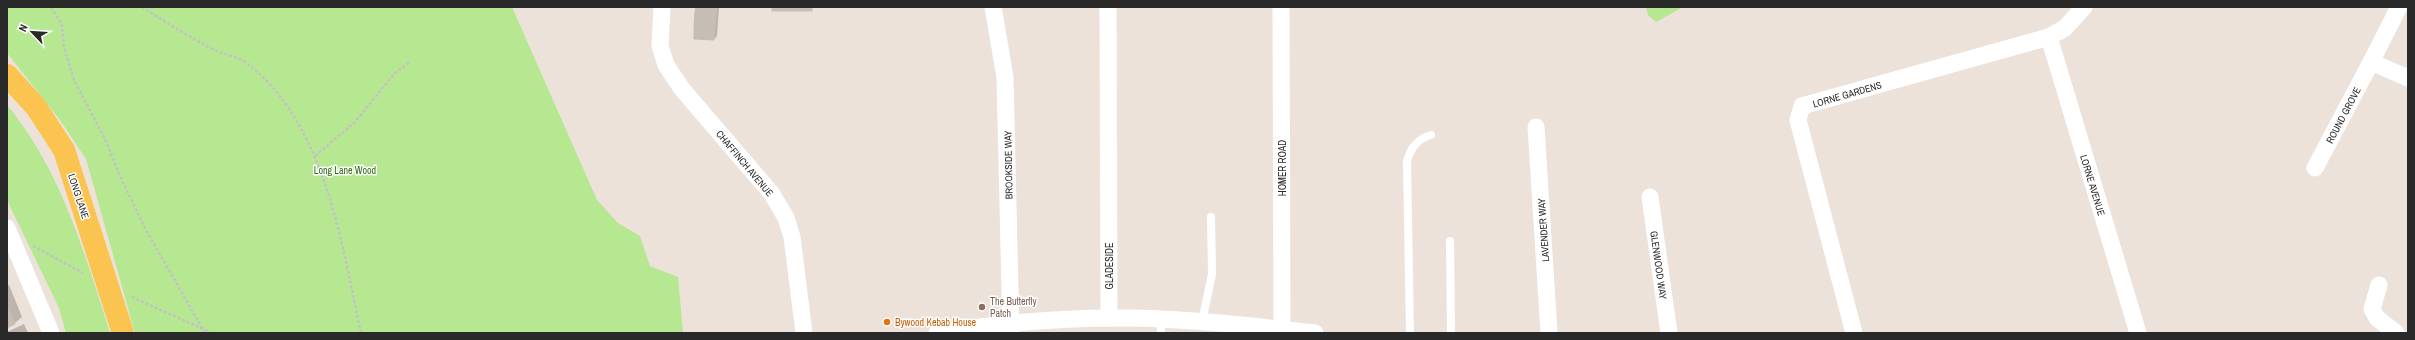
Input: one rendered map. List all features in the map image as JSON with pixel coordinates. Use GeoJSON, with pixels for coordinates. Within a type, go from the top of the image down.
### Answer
{"type":"FeatureCollection","features":[{"type":"Feature","properties":{"kind":"main road","name":"LONG LANE"},"geometry":{"type":"LineString","coordinates":[[7,75],[36,107],[64,150],[123,333]]}},
{"type":"Feature","properties":{"kind":"street","name":"CHAFFINCH AVENUE"},"geometry":{"type":"LineString","coordinates":[[662,7],[660,46],[666,65],[682,89],[772,194],[786,218],[793,244],[804,333]]}},
{"type":"Feature","properties":{"kind":"street","name":"BROOKSIDE WAY"},"geometry":{"type":"LineString","coordinates":[[993,7],[1006,77],[1011,329]]}},
{"type":"Feature","properties":{"kind":"street","name":"GLADESIDE"},"geometry":{"type":"LineString","coordinates":[[1108,7],[1109,318]]}},
{"type":"Feature","properties":{"kind":"street","name":"HOMER ROAD"},"geometry":{"type":"LineString","coordinates":[[1281,7],[1282,329]]}},
{"type":"Feature","properties":{"kind":"street","name":"LORNE GARDENS"},"geometry":{"type":"LineString","coordinates":[[1854,333],[1798,120],[1802,106],[2049,36],[2065,28],[2084,7]]}},
{"type":"Feature","properties":{"kind":"street","name":"ROUND GROVE"},"geometry":{"type":"LineString","coordinates":[[2315,168],[2399,7]]}},
{"type":"Feature","properties":{"kind":"street","name":"LORNE AVENUE"},"geometry":{"type":"LineString","coordinates":[[2049,36],[2138,333]]}},
{"type":"Feature","properties":{"kind":"street"},"geometry":{"type":"LineString","coordinates":[[2371,62],[2408,78]]}},
{"type":"Feature","properties":{"kind":"street","name":"LAVENDER WAY"},"geometry":{"type":"LineString","coordinates":[[1536,127],[1549,333]]}},
{"type":"Feature","properties":{"kind":"street","name":"GLENWOOD WAY"},"geometry":{"type":"LineString","coordinates":[[1650,198],[1669,333]]}},
{"type":"Feature","properties":{"kind":"street"},"geometry":{"type":"LineString","coordinates":[[7,228],[51,333]]}},
{"type":"Feature","properties":{"kind":"street"},"geometry":{"type":"LineString","coordinates":[[2379,285],[2372,309],[2377,318],[2396,333]]}},
{"type":"Feature","properties":{"kind":"street"},"geometry":{"type":"LineString","coordinates":[[937,333],[1011,329],[1109,318],[1161,326],[1202,322],[1219,328],[1282,329],[1315,333]]}},
{"type":"Feature","properties":{"kind":"lane"},"geometry":{"type":"LineString","coordinates":[[1410,333],[1407,162],[1410,150],[1425,136],[1431,135]]}},
{"type":"Feature","properties":{"kind":"lane"},"geometry":{"type":"LineString","coordinates":[[1202,322],[1212,274],[1211,217]]}},
{"type":"Feature","properties":{"kind":"lane"},"geometry":{"type":"LineString","coordinates":[[1450,241],[1451,333]]}},
{"type":"Feature","properties":{"kind":"path"},"geometry":{"type":"LineString","coordinates":[[51,7],[62,25],[64,47],[77,86],[105,139],[120,176],[146,230],[205,333]]}},
{"type":"Feature","properties":{"kind":"path"},"geometry":{"type":"LineString","coordinates":[[142,7],[215,50],[247,63],[282,98],[301,128],[315,156],[342,243],[361,333]]}},
{"type":"Feature","properties":{"kind":"path"},"geometry":{"type":"LineString","coordinates":[[315,156],[352,126],[368,110],[394,74],[410,62]]}},
{"type":"Feature","properties":{"kind":"green space","name":"Long Lane Wood"},"geometry":{"type":"Polygon","coordinates":[[[7,7],[512,7],[597,200],[618,223],[640,236],[650,266],[678,277],[683,333],[135,333],[86,159],[60,120],[7,53],[7,7]]]}},
{"type":"Feature","properties":{"kind":"green space"},"geometry":{"type":"Polygon","coordinates":[[[1646,7],[1683,7],[1656,22],[1648,15],[1646,7]]]}},
{"type":"Feature","properties":{"kind":"green space"},"geometry":{"type":"Polygon","coordinates":[[[7,105],[26,130],[57,185],[81,243],[110,333],[66,333],[59,308],[7,200],[7,105]]]}},
{"type":"Feature","properties":{"kind":"building"},"geometry":{"type":"Polygon","coordinates":[[[696,7],[717,7],[716,12],[695,11],[696,7]]]}},
{"type":"Feature","properties":{"kind":"building"},"geometry":{"type":"Polygon","coordinates":[[[772,7],[786,7],[786,11],[772,11],[772,7]]]}},
{"type":"Feature","properties":{"kind":"building"},"geometry":{"type":"Polygon","coordinates":[[[786,7],[799,7],[799,11],[786,11],[786,7]]]}},
{"type":"Feature","properties":{"kind":"building"},"geometry":{"type":"Polygon","coordinates":[[[799,7],[812,7],[812,11],[799,11],[799,7]]]}},
{"type":"Feature","properties":{"kind":"building"},"geometry":{"type":"Polygon","coordinates":[[[695,11],[716,12],[715,26],[694,25],[695,11]]]}},
{"type":"Feature","properties":{"kind":"building"},"geometry":{"type":"Polygon","coordinates":[[[694,25],[715,26],[714,40],[694,39],[694,25]]]}},
{"type":"Feature","properties":{"kind":"building"},"geometry":{"type":"Polygon","coordinates":[[[8,308],[15,324],[7,328],[7,309],[8,308]]]}},
{"type":"Feature","properties":{"kind":"place","name":"The Butterfly Patch"},"geometry":{"type":"Point","coordinates":[982,307]}},
{"type":"Feature","properties":{"kind":"place","name":"Bywood Kebab House"},"geometry":{"type":"Point","coordinates":[887,322]}}]}
